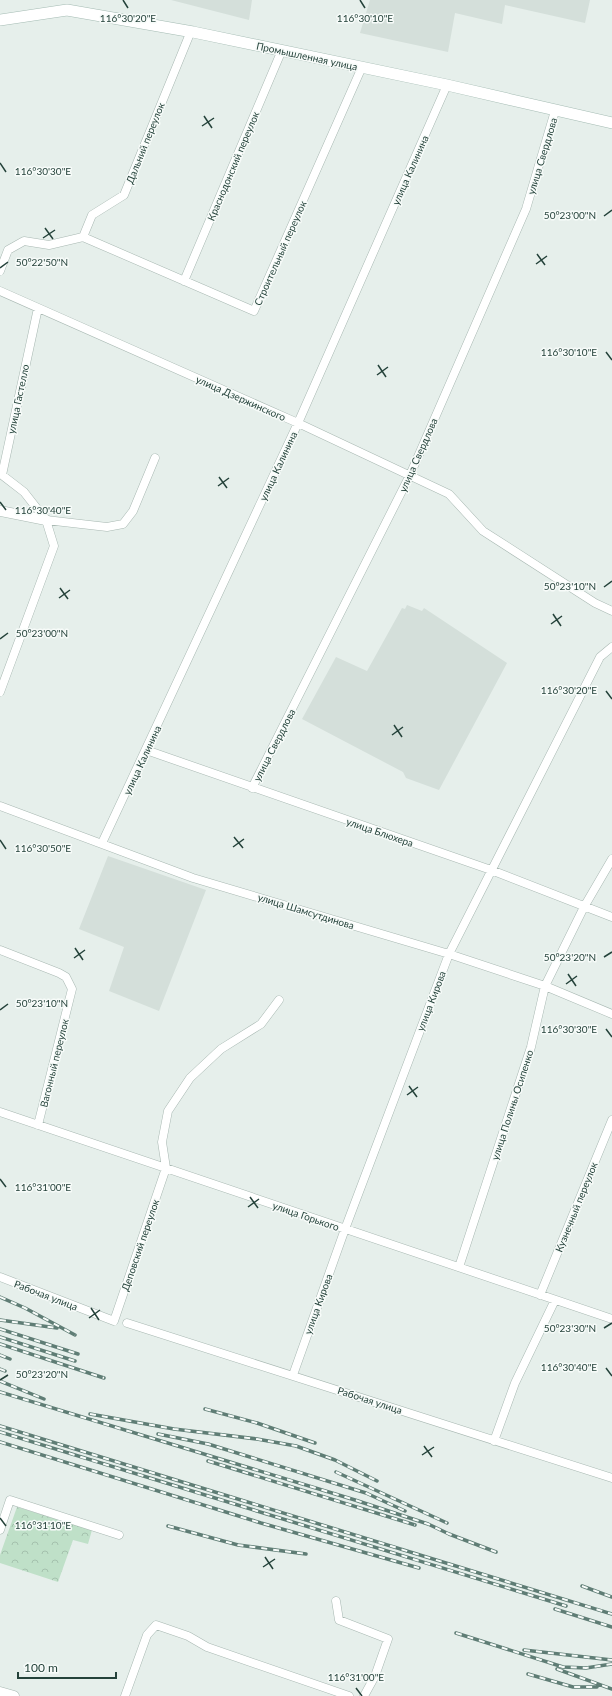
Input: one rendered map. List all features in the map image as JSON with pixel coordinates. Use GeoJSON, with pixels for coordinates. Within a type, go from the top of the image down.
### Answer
{"type":"FeatureCollection","features":[{"type":"Feature","properties":{"kind":"main road","name":"Промышленная улица"},"geometry":{"type":"LineString","coordinates":[[0,20],[67,10],[191,31],[448,85],[612,123]]}},
{"type":"Feature","properties":{"kind":"street","name":"Дальний переулок"},"geometry":{"type":"LineString","coordinates":[[83,237],[92,215],[124,195],[191,31]]}},
{"type":"Feature","properties":{"kind":"street","name":"Краснодонский переулок"},"geometry":{"type":"LineString","coordinates":[[184,281],[282,50]]}},
{"type":"Feature","properties":{"kind":"street","name":"Строительный переулок"},"geometry":{"type":"LineString","coordinates":[[83,237],[254,312],[362,67]]}},
{"type":"Feature","properties":{"kind":"street","name":"улица Калинина"},"geometry":{"type":"LineString","coordinates":[[102,843],[298,424],[448,85]]}},
{"type":"Feature","properties":{"kind":"street","name":"улица Свердлова"},"geometry":{"type":"LineString","coordinates":[[252,788],[410,475],[526,209],[555,111]]}},
{"type":"Feature","properties":{"kind":"street"},"geometry":{"type":"LineString","coordinates":[[0,271],[8,250],[24,241],[49,245],[83,237]]}},
{"type":"Feature","properties":{"kind":"street","name":"улица Дзержинского"},"geometry":{"type":"LineString","coordinates":[[0,291],[298,424],[449,494],[484,531],[595,603],[612,611]]}},
{"type":"Feature","properties":{"kind":"street","name":"улица Гастелло"},"geometry":{"type":"LineString","coordinates":[[0,692],[54,546],[46,520],[24,492],[2,475],[38,308]]}},
{"type":"Feature","properties":{"kind":"street"},"geometry":{"type":"LineString","coordinates":[[0,511],[46,520],[107,527],[123,524],[133,511],[156,458]]}},
{"type":"Feature","properties":{"kind":"street","name":"улица Кирова"},"geometry":{"type":"LineString","coordinates":[[293,1375],[345,1229],[449,954],[600,657],[612,647]]}},
{"type":"Feature","properties":{"kind":"street","name":"улица Блюхера"},"geometry":{"type":"LineString","coordinates":[[146,750],[491,870],[584,907],[612,916]]}},
{"type":"Feature","properties":{"kind":"street","name":"улица Шамсутдинова"},"geometry":{"type":"LineString","coordinates":[[0,806],[193,878],[449,954],[545,986],[612,1014]]}},
{"type":"Feature","properties":{"kind":"street","name":"улица Полины Осипенко"},"geometry":{"type":"LineString","coordinates":[[459,1267],[531,1047],[545,986],[584,907],[612,859]]}},
{"type":"Feature","properties":{"kind":"street","name":"Вагонный переулок"},"geometry":{"type":"LineString","coordinates":[[0,950],[59,972],[66,978],[72,989],[38,1125]]}},
{"type":"Feature","properties":{"kind":"street"},"geometry":{"type":"LineString","coordinates":[[166,1168],[162,1142],[168,1111],[190,1078],[221,1049],[261,1024],[279,1000]]}},
{"type":"Feature","properties":{"kind":"street","name":"улица Горького"},"geometry":{"type":"LineString","coordinates":[[0,1112],[612,1319]]}},
{"type":"Feature","properties":{"kind":"street","name":"Кузнечный переулок"},"geometry":{"type":"LineString","coordinates":[[540,1295],[612,1120]]}},
{"type":"Feature","properties":{"kind":"street","name":"Деповский переулок"},"geometry":{"type":"LineString","coordinates":[[114,1321],[166,1168]]}},
{"type":"Feature","properties":{"kind":"street","name":"Рабочая улица"},"geometry":{"type":"LineString","coordinates":[[0,1277],[114,1321]]}},
{"type":"Feature","properties":{"kind":"street"},"geometry":{"type":"LineString","coordinates":[[494,1441],[515,1383],[555,1300]]}},
{"type":"Feature","properties":{"kind":"street","name":"Рабочая улица"},"geometry":{"type":"LineString","coordinates":[[127,1323],[612,1478]]}},
{"type":"Feature","properties":{"kind":"street"},"geometry":{"type":"LineString","coordinates":[[0,1530],[10,1500],[119,1535]]}},
{"type":"Feature","properties":{"kind":"street"},"geometry":{"type":"LineString","coordinates":[[336,1601],[339,1620],[388,1639],[375,1676],[364,1696]]}},
{"type":"Feature","properties":{"kind":"street"},"geometry":{"type":"LineString","coordinates":[[125,1696],[147,1634],[156,1625],[188,1636],[207,1647],[349,1696]]}},
{"type":"Feature","properties":{"kind":"street"},"geometry":{"type":"LineString","coordinates":[[0,1692],[14,1696]]}},
{"type":"Feature","properties":{"kind":"shaded area"},"geometry":{"type":"Polygon","coordinates":[[[171,0],[252,0],[249,20],[171,0]]]}},
{"type":"Feature","properties":{"kind":"shaded area"},"geometry":{"type":"Polygon","coordinates":[[[370,0],[590,0],[585,23],[505,5],[502,24],[455,13],[448,52],[360,33],[370,0]]]}},
{"type":"Feature","properties":{"kind":"shaded area"},"geometry":{"type":"Polygon","coordinates":[[[407,605],[422,611],[424,608],[507,663],[439,790],[406,778],[403,772],[302,719],[336,657],[367,671],[402,608],[405,609],[407,605]]]}},
{"type":"Feature","properties":{"kind":"shaded area"},"geometry":{"type":"Polygon","coordinates":[[[108,856],[206,890],[159,1011],[109,991],[124,947],[79,929],[108,856]]]}},
{"type":"Feature","properties":{"kind":"green space"},"geometry":{"type":"Polygon","coordinates":[[[17,1507],[92,1530],[88,1544],[73,1540],[58,1582],[0,1563],[0,1555],[17,1507]]]}},
{"type":"Feature","properties":{"kind":"railway"},"geometry":{"type":"LineString","coordinates":[[0,1297],[25,1308],[75,1335]]}},
{"type":"Feature","properties":{"kind":"railway"},"geometry":{"type":"LineString","coordinates":[[0,1320],[57,1328]]}},
{"type":"Feature","properties":{"kind":"railway"},"geometry":{"type":"LineString","coordinates":[[0,1329],[78,1354]]}},
{"type":"Feature","properties":{"kind":"railway"},"geometry":{"type":"LineString","coordinates":[[0,1337],[75,1361]]}},
{"type":"Feature","properties":{"kind":"railway"},"geometry":{"type":"LineString","coordinates":[[0,1344],[104,1378]]}},
{"type":"Feature","properties":{"kind":"railway"},"geometry":{"type":"LineString","coordinates":[[0,1355],[10,1359]]}},
{"type":"Feature","properties":{"kind":"railway"},"geometry":{"type":"LineString","coordinates":[[0,1369],[5,1371]]}},
{"type":"Feature","properties":{"kind":"railway"},"geometry":{"type":"LineString","coordinates":[[0,1381],[44,1399]]}},
{"type":"Feature","properties":{"kind":"railway"},"geometry":{"type":"LineString","coordinates":[[0,1392],[355,1500],[428,1524],[449,1534],[496,1552]]}},
{"type":"Feature","properties":{"kind":"railway"},"geometry":{"type":"LineString","coordinates":[[205,1409],[257,1423],[315,1443]]}},
{"type":"Feature","properties":{"kind":"railway"},"geometry":{"type":"LineString","coordinates":[[90,1414],[174,1429],[257,1439],[296,1446],[335,1460],[377,1481]]}},
{"type":"Feature","properties":{"kind":"railway"},"geometry":{"type":"LineString","coordinates":[[0,1426],[612,1614]]}},
{"type":"Feature","properties":{"kind":"railway"},"geometry":{"type":"LineString","coordinates":[[0,1432],[566,1606]]}},
{"type":"Feature","properties":{"kind":"railway"},"geometry":{"type":"LineString","coordinates":[[158,1434],[208,1444],[366,1493],[405,1511]]}},
{"type":"Feature","properties":{"kind":"railway"},"geometry":{"type":"LineString","coordinates":[[0,1442],[261,1523],[419,1568]]}},
{"type":"Feature","properties":{"kind":"railway"},"geometry":{"type":"LineString","coordinates":[[208,1461],[415,1525]]}},
{"type":"Feature","properties":{"kind":"railway"},"geometry":{"type":"LineString","coordinates":[[336,1472],[447,1523]]}},
{"type":"Feature","properties":{"kind":"railway"},"geometry":{"type":"LineString","coordinates":[[168,1526],[238,1545],[306,1554]]}},
{"type":"Feature","properties":{"kind":"railway"},"geometry":{"type":"LineString","coordinates":[[582,1586],[612,1597]]}},
{"type":"Feature","properties":{"kind":"railway"},"geometry":{"type":"LineString","coordinates":[[555,1609],[612,1627]]}},
{"type":"Feature","properties":{"kind":"railway"},"geometry":{"type":"LineString","coordinates":[[456,1633],[563,1667],[586,1668],[612,1664]]}},
{"type":"Feature","properties":{"kind":"railway"},"geometry":{"type":"LineString","coordinates":[[524,1650],[612,1660]]}},
{"type":"Feature","properties":{"kind":"railway"},"geometry":{"type":"LineString","coordinates":[[557,1669],[612,1689]]}},
{"type":"Feature","properties":{"kind":"railway"},"geometry":{"type":"LineString","coordinates":[[528,1674],[573,1687],[597,1687]]}}]}
